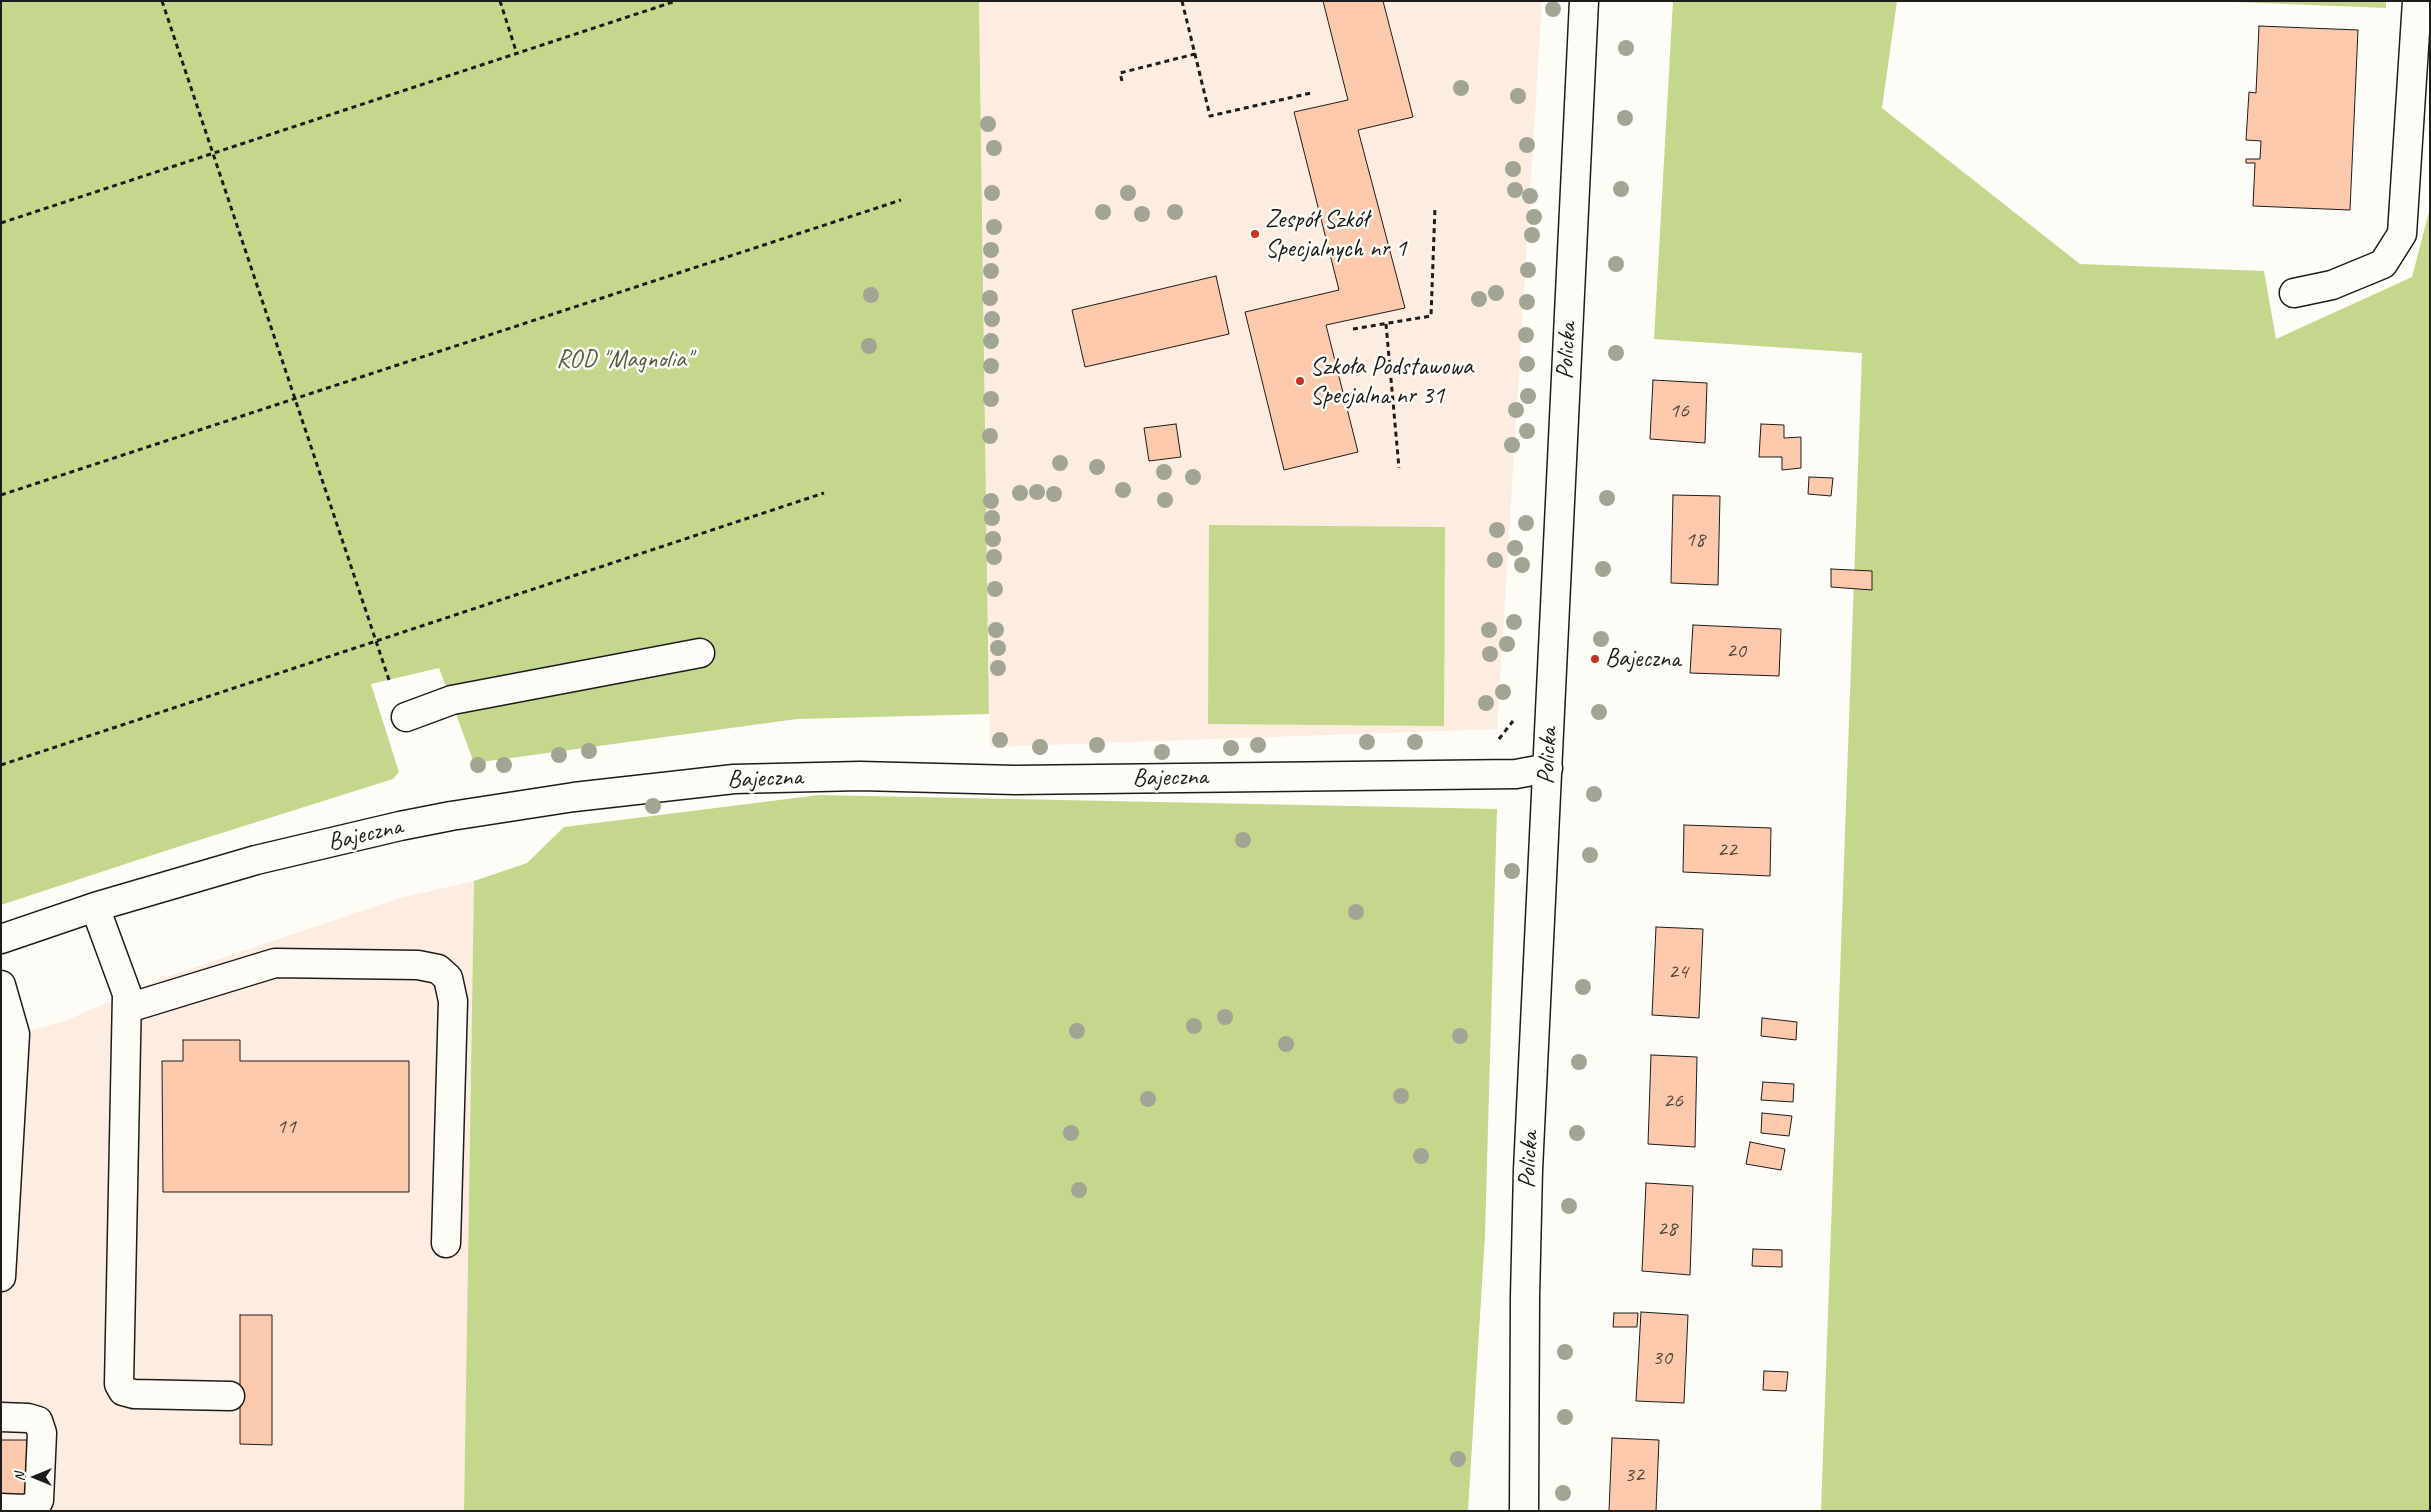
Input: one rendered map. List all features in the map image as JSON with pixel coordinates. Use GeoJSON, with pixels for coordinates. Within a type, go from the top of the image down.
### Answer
{"type":"FeatureCollection","features":[{"type":"Feature","properties":{"kind":"street","name":"Policka"},"geometry":{"type":"LineString","coordinates":[[1524,1511],[1528,1170],[1584,1]]}},
{"type":"Feature","properties":{"kind":"street"},"geometry":{"type":"LineString","coordinates":[[2294,293],[2332,285],[2383,264],[2402,234],[2417,1]]}},
{"type":"Feature","properties":{"kind":"street"},"geometry":{"type":"LineString","coordinates":[[406,717],[452,700],[700,653]]}},
{"type":"Feature","properties":{"kind":"street","name":"Bajeczna"},"geometry":{"type":"LineString","coordinates":[[1,939],[95,907],[256,860],[452,816],[574,797],[734,779],[860,776],[1015,780],[1516,774],[1548,768]]}},
{"type":"Feature","properties":{"kind":"street"},"geometry":{"type":"LineString","coordinates":[[95,907],[127,994],[128,1008],[119,1384],[124,1391],[134,1394],[230,1396]]}},
{"type":"Feature","properties":{"kind":"street"},"geometry":{"type":"LineString","coordinates":[[128,1008],[275,963],[418,965],[438,970],[448,978],[453,1001],[446,1243]]}},
{"type":"Feature","properties":{"kind":"street"},"geometry":{"type":"LineString","coordinates":[[1,985],[15,1034],[6,1124],[1,1277]]}},
{"type":"Feature","properties":{"kind":"street"},"geometry":{"type":"LineString","coordinates":[[1,1417],[28,1418],[38,1421],[42,1433],[39,1500],[36,1506],[24,1509],[1,1508]]}},
{"type":"Feature","properties":{"kind":"path"},"geometry":{"type":"LineString","coordinates":[[162,1],[389,680]]}},
{"type":"Feature","properties":{"kind":"path"},"geometry":{"type":"LineString","coordinates":[[500,1],[517,54]]}},
{"type":"Feature","properties":{"kind":"path"},"geometry":{"type":"LineString","coordinates":[[1,224],[676,1]]}},
{"type":"Feature","properties":{"kind":"path"},"geometry":{"type":"LineString","coordinates":[[1182,1],[1210,116],[1311,92]]}},
{"type":"Feature","properties":{"kind":"path"},"geometry":{"type":"LineString","coordinates":[[1122,81],[1120,74],[1195,54]]}},
{"type":"Feature","properties":{"kind":"path"},"geometry":{"type":"LineString","coordinates":[[1,495],[901,200]]}},
{"type":"Feature","properties":{"kind":"path"},"geometry":{"type":"LineString","coordinates":[[1353,329],[1432,316],[1435,208]]}},
{"type":"Feature","properties":{"kind":"path"},"geometry":{"type":"LineString","coordinates":[[1386,324],[1399,468]]}},
{"type":"Feature","properties":{"kind":"path"},"geometry":{"type":"LineString","coordinates":[[1,765],[376,643],[824,493]]}},
{"type":"Feature","properties":{"kind":"path"},"geometry":{"type":"LineString","coordinates":[[1495,743],[1508,728],[1518,712]]}},
{"type":"Feature","properties":{"kind":"shaded area","name":"Zespół Szkół Specjalnych nr 1"},"geometry":{"type":"Polygon","coordinates":[[[979,1],[1542,1],[1497,729],[990,747],[979,1]]]}},
{"type":"Feature","properties":{"kind":"shaded area"},"geometry":{"type":"Polygon","coordinates":[[[474,881],[464,1511],[1,1511],[1,1038],[65,1021],[163,978],[400,898],[474,881]]]}},
{"type":"Feature","properties":{"kind":"green space","name":"ROD \"Magnolia\""},"geometry":{"type":"Polygon","coordinates":[[[1,1],[979,1],[989,714],[797,719],[474,763],[439,668],[371,684],[399,772],[393,779],[1,905],[1,1]]]}},
{"type":"Feature","properties":{"kind":"green space"},"geometry":{"type":"Polygon","coordinates":[[[1673,1],[1897,1],[1882,108],[2080,264],[2264,271],[2276,339],[2412,277],[2430,208],[2430,1511],[1821,1511],[1862,353],[1654,339],[1673,1]]]}},
{"type":"Feature","properties":{"kind":"green space"},"geometry":{"type":"Polygon","coordinates":[[[2210,1],[2386,1],[2386,8],[2210,1]]]}},
{"type":"Feature","properties":{"kind":"green space"},"geometry":{"type":"Polygon","coordinates":[[[1209,525],[1445,527],[1444,726],[1208,724],[1209,525]]]}},
{"type":"Feature","properties":{"kind":"green space"},"geometry":{"type":"Polygon","coordinates":[[[819,795],[1497,809],[1485,1235],[1468,1511],[464,1511],[474,881],[527,863],[564,827],[819,795]]]}},
{"type":"Feature","properties":{"kind":"building"},"geometry":{"type":"Polygon","coordinates":[[[1323,1],[1383,1],[1413,117],[1358,130],[1405,308],[1326,325],[1358,452],[1284,470],[1245,312],[1339,290],[1294,112],[1348,100],[1323,1]]]}},
{"type":"Feature","properties":{"kind":"building"},"geometry":{"type":"Polygon","coordinates":[[[2259,26],[2358,30],[2350,210],[2253,206],[2255,163],[2246,163],[2246,159],[2260,159],[2261,141],[2246,140],[2249,92],[2256,93],[2259,26]]]}},
{"type":"Feature","properties":{"kind":"building"},"geometry":{"type":"Polygon","coordinates":[[[1216,276],[1229,334],[1085,367],[1072,310],[1216,276]]]}},
{"type":"Feature","properties":{"kind":"building"},"geometry":{"type":"Polygon","coordinates":[[[1653,380],[1707,383],[1705,443],[1650,439],[1653,380]]]}},
{"type":"Feature","properties":{"kind":"building"},"geometry":{"type":"Polygon","coordinates":[[[1176,424],[1181,457],[1149,461],[1144,428],[1176,424]]]}},
{"type":"Feature","properties":{"kind":"building"},"geometry":{"type":"Polygon","coordinates":[[[1761,424],[1784,425],[1784,438],[1801,437],[1801,468],[1782,470],[1782,457],[1759,457],[1761,424]]]}},
{"type":"Feature","properties":{"kind":"building"},"geometry":{"type":"Polygon","coordinates":[[[1809,477],[1833,478],[1831,496],[1808,494],[1809,477]]]}},
{"type":"Feature","properties":{"kind":"building"},"geometry":{"type":"Polygon","coordinates":[[[1673,495],[1720,496],[1718,585],[1671,583],[1673,495]]]}},
{"type":"Feature","properties":{"kind":"building"},"geometry":{"type":"Polygon","coordinates":[[[1831,569],[1872,571],[1872,590],[1831,587],[1831,569]]]}},
{"type":"Feature","properties":{"kind":"building"},"geometry":{"type":"Polygon","coordinates":[[[1693,625],[1781,629],[1779,676],[1690,673],[1693,625]]]}},
{"type":"Feature","properties":{"kind":"building"},"geometry":{"type":"Polygon","coordinates":[[[1684,825],[1771,828],[1770,876],[1683,872],[1684,825]]]}},
{"type":"Feature","properties":{"kind":"building"},"geometry":{"type":"Polygon","coordinates":[[[1656,927],[1703,929],[1699,1018],[1652,1015],[1656,927]]]}},
{"type":"Feature","properties":{"kind":"building"},"geometry":{"type":"Polygon","coordinates":[[[1762,1018],[1797,1022],[1796,1040],[1761,1036],[1762,1018]]]}},
{"type":"Feature","properties":{"kind":"building"},"geometry":{"type":"Polygon","coordinates":[[[183,1040],[240,1040],[240,1061],[409,1061],[409,1192],[163,1192],[162,1061],[183,1061],[183,1040]]]}},
{"type":"Feature","properties":{"kind":"building"},"geometry":{"type":"Polygon","coordinates":[[[1651,1055],[1697,1057],[1695,1147],[1648,1144],[1651,1055]]]}},
{"type":"Feature","properties":{"kind":"building"},"geometry":{"type":"Polygon","coordinates":[[[1763,1082],[1794,1084],[1793,1102],[1761,1100],[1763,1082]]]}},
{"type":"Feature","properties":{"kind":"building"},"geometry":{"type":"Polygon","coordinates":[[[1762,1113],[1792,1116],[1789,1136],[1761,1133],[1762,1113]]]}},
{"type":"Feature","properties":{"kind":"building"},"geometry":{"type":"Polygon","coordinates":[[[1750,1142],[1785,1149],[1781,1170],[1746,1164],[1750,1142]]]}},
{"type":"Feature","properties":{"kind":"building"},"geometry":{"type":"Polygon","coordinates":[[[1646,1183],[1693,1186],[1690,1275],[1642,1271],[1646,1183]]]}},
{"type":"Feature","properties":{"kind":"building"},"geometry":{"type":"Polygon","coordinates":[[[1753,1249],[1782,1250],[1782,1267],[1752,1266],[1753,1249]]]}},
{"type":"Feature","properties":{"kind":"building"},"geometry":{"type":"Polygon","coordinates":[[[1641,1312],[1688,1315],[1684,1403],[1636,1401],[1641,1312]]]}},
{"type":"Feature","properties":{"kind":"building"},"geometry":{"type":"Polygon","coordinates":[[[1614,1313],[1638,1313],[1637,1327],[1613,1327],[1614,1313]]]}},
{"type":"Feature","properties":{"kind":"building"},"geometry":{"type":"Polygon","coordinates":[[[240,1315],[272,1315],[272,1445],[240,1444],[240,1315]]]}},
{"type":"Feature","properties":{"kind":"building"},"geometry":{"type":"Polygon","coordinates":[[[1764,1371],[1788,1372],[1786,1391],[1763,1390],[1764,1371]]]}},
{"type":"Feature","properties":{"kind":"building"},"geometry":{"type":"Polygon","coordinates":[[[1612,1438],[1659,1440],[1656,1511],[1609,1511],[1612,1438]]]}},
{"type":"Feature","properties":{"kind":"building"},"geometry":{"type":"Polygon","coordinates":[[[1,1440],[27,1440],[26,1498],[1,1497],[1,1440]]]}},
{"type":"Feature","properties":{"kind":"place","name":"Zespół Szkół Specjalnych nr 1"},"geometry":{"type":"Point","coordinates":[1255,234]}},
{"type":"Feature","properties":{"kind":"place","name":"Szkoła Podstawowa Specjalna nr 31"},"geometry":{"type":"Point","coordinates":[1300,381]}},
{"type":"Feature","properties":{"kind":"place","name":"Bajeczna"},"geometry":{"type":"Point","coordinates":[1595,659]}}]}
